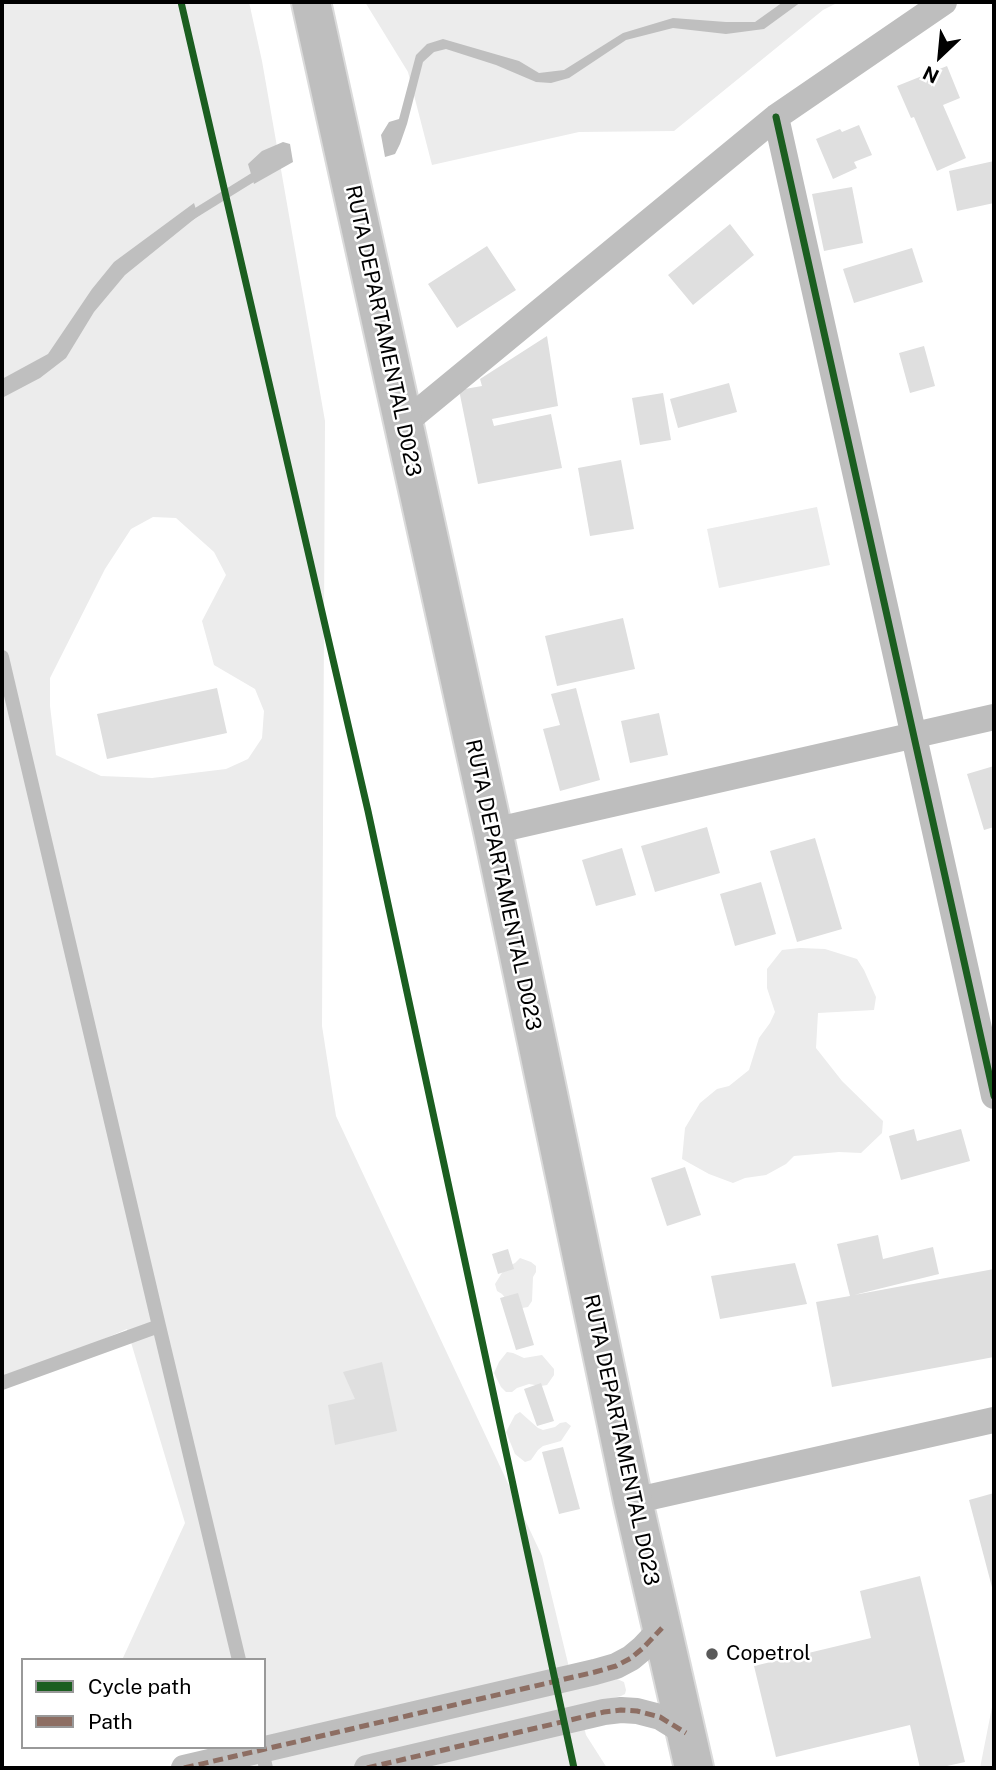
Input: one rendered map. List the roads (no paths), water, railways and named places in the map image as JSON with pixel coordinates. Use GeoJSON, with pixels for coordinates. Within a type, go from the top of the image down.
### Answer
{"type":"FeatureCollection","features":[{"type":"Feature","properties":{"kind":"main road","name":"RUTA DEPARTAMENTAL D023"},"geometry":{"type":"LineString","coordinates":[[312,2],[493,831],[633,1501],[690,1751]]}},
{"type":"Feature","properties":{"kind":"street"},"geometry":{"type":"LineString","coordinates":[[403,424],[776,117],[944,2]]}},
{"type":"Feature","properties":{"kind":"street"},"geometry":{"type":"LineString","coordinates":[[776,117],[994,1096]]}},
{"type":"Feature","properties":{"kind":"street"},"geometry":{"type":"LineString","coordinates":[[493,831],[994,717]]}},
{"type":"Feature","properties":{"kind":"street"},"geometry":{"type":"LineString","coordinates":[[633,1501],[994,1420]]}},
{"type":"Feature","properties":{"kind":"street"},"geometry":{"type":"LineString","coordinates":[[184,1768],[263,1755],[606,1669],[631,1658],[662,1628]]}},
{"type":"Feature","properties":{"kind":"street"},"geometry":{"type":"LineString","coordinates":[[367,1768],[621,1710],[660,1717],[690,1751]]}},
{"type":"Feature","properties":{"kind":"lane"},"geometry":{"type":"LineString","coordinates":[[2,657],[239,1658]]}},
{"type":"Feature","properties":{"kind":"lane"},"geometry":{"type":"LineString","coordinates":[[2,1383],[159,1326]]}},
{"type":"Feature","properties":{"kind":"waterway"},"geometry":{"type":"LineString","coordinates":[[189,217],[260,173]]}},
{"type":"Feature","properties":{"kind":"place","name":"Copetrol"},"geometry":{"type":"Point","coordinates":[712,1654]}}]}
